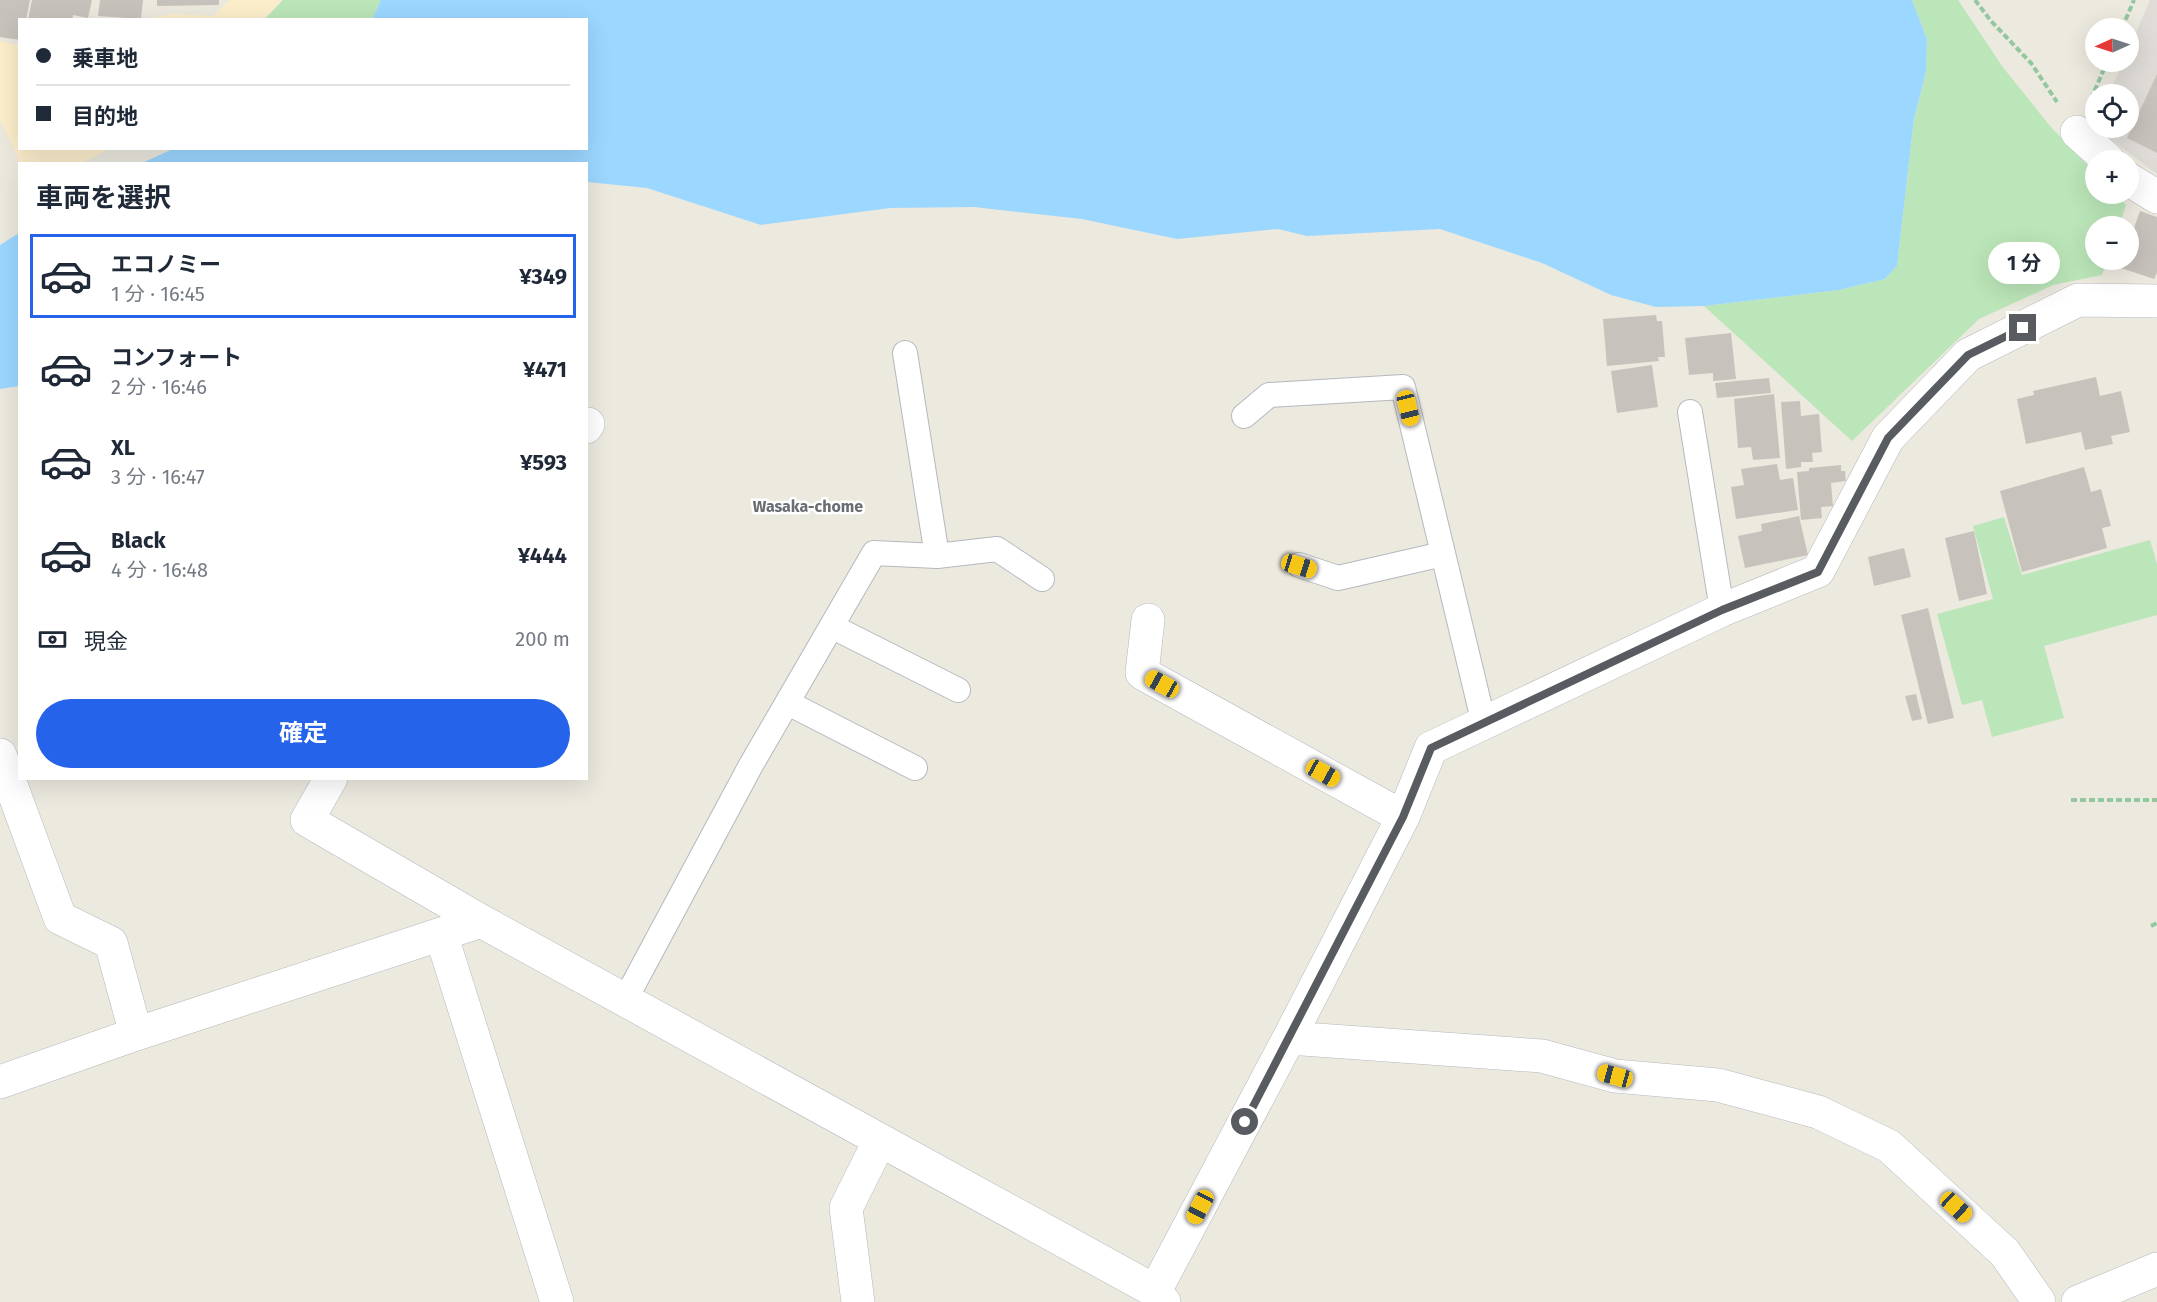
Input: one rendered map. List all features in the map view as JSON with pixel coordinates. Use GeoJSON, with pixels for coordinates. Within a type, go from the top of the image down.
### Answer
{"type":"FeatureCollection","features":[{"type":"Feature","properties":{"kind":"street"},"geometry":{"type":"LineString","coordinates":[[2077,132],[2097,150]]}},
{"type":"Feature","properties":{"kind":"street"},"geometry":{"type":"LineString","coordinates":[[2139,186],[2157,197]]}},
{"type":"Feature","properties":{"kind":"street"},"geometry":{"type":"LineString","coordinates":[[330,780],[307,820],[481,921],[880,1140],[1159,1297],[1403,817],[1431,748],[1722,610],[1818,572],[1888,438],[1968,355],[2078,300],[2157,301]]}},
{"type":"Feature","properties":{"kind":"street"},"geometry":{"type":"LineString","coordinates":[[1148,620],[1142,673],[1403,817]]}},
{"type":"Feature","properties":{"kind":"street"},"geometry":{"type":"LineString","coordinates":[[0,755],[60,918],[111,943],[136,1034]]}},
{"type":"Feature","properties":{"kind":"street"},"geometry":{"type":"LineString","coordinates":[[0,1082],[136,1034],[481,921]]}},
{"type":"Feature","properties":{"kind":"street"},"geometry":{"type":"LineString","coordinates":[[441,934],[557,1302]]}},
{"type":"Feature","properties":{"kind":"street"},"geometry":{"type":"LineString","coordinates":[[1289,1038],[1542,1056],[1615,1076],[1718,1085],[1818,1112],[1889,1146],[2006,1253],[2039,1302]]}},
{"type":"Feature","properties":{"kind":"street"},"geometry":{"type":"LineString","coordinates":[[858,1302],[846,1208],[880,1140]]}},
{"type":"Feature","properties":{"kind":"street"},"geometry":{"type":"LineString","coordinates":[[2078,1302],[2157,1269]]}},
{"type":"Feature","properties":{"kind":"lane"},"geometry":{"type":"LineString","coordinates":[[906,353],[936,556]]}},
{"type":"Feature","properties":{"kind":"lane"},"geometry":{"type":"LineString","coordinates":[[1244,416],[1269,395],[1403,387],[1484,724]]}},
{"type":"Feature","properties":{"kind":"lane"},"geometry":{"type":"LineString","coordinates":[[1690,412],[1722,610]]}},
{"type":"Feature","properties":{"kind":"lane"},"geometry":{"type":"LineString","coordinates":[[625,1000],[751,765],[874,553],[936,556],[997,549],[1042,579]]}},
{"type":"Feature","properties":{"kind":"lane"},"geometry":{"type":"LineString","coordinates":[[1299,566],[1338,578],[1443,554]]}},
{"type":"Feature","properties":{"kind":"lane"},"geometry":{"type":"LineString","coordinates":[[833,627],[958,690]]}},
{"type":"Feature","properties":{"kind":"lane"},"geometry":{"type":"LineString","coordinates":[[788,703],[915,768]]}},
{"type":"Feature","properties":{"kind":"path"},"geometry":{"type":"LineString","coordinates":[[1975,0],[1991,21],[2031,63],[2077,132]]}},
{"type":"Feature","properties":{"kind":"path"},"geometry":{"type":"LineString","coordinates":[[2126,18],[2134,0]]}},
{"type":"Feature","properties":{"kind":"path"},"geometry":{"type":"LineString","coordinates":[[2070,800],[2157,800]]}},
{"type":"Feature","properties":{"kind":"path"},"geometry":{"type":"LineString","coordinates":[[2151,926],[2157,923]]}},
{"type":"Feature","properties":{"kind":"shaded area"},"geometry":{"type":"Polygon","coordinates":[[[2150,0],[2157,0],[2157,174],[2139,160],[2139,150],[2125,150],[2109,138],[2139,138],[2139,84],[2113,84],[2119,72],[2139,72],[2139,26],[2150,0]]]}},
{"type":"Feature","properties":{"kind":"green space"},"geometry":{"type":"Polygon","coordinates":[[[283,0],[381,0],[372,18],[266,18],[283,0]]]}},
{"type":"Feature","properties":{"kind":"green space"},"geometry":{"type":"Polygon","coordinates":[[[1912,0],[1958,0],[2002,66],[2050,126],[2085,163],[2085,204],[2126,205],[2122,216],[2085,216],[2085,270],[2104,270],[2102,275],[2053,285],[1979,319],[1852,441],[1704,306],[1839,290],[1885,279],[1897,266],[1914,119],[1926,72],[1927,39],[1912,0]]]}},
{"type":"Feature","properties":{"kind":"green space"},"geometry":{"type":"Polygon","coordinates":[[[2004,517],[2022,575],[2150,540],[2157,564],[2157,615],[2044,646],[2064,718],[1992,737],[1982,700],[1962,705],[1937,614],[1993,599],[1973,526],[2004,517]]]}},
{"type":"Feature","properties":{"kind":"sand"},"geometry":{"type":"Polygon","coordinates":[[[230,0],[282,0],[265,18],[150,18],[172,14],[213,16],[230,0]]]}},
{"type":"Feature","properties":{"kind":"sand"},"geometry":{"type":"Polygon","coordinates":[[[0,41],[18,45],[18,150],[108,150],[83,162],[20,162],[0,120],[0,41]]]}},
{"type":"Feature","properties":{"kind":"water"},"geometry":{"type":"Polygon","coordinates":[[[381,0],[1912,0],[1927,39],[1926,72],[1914,119],[1897,266],[1885,279],[1839,290],[1704,306],[1656,307],[1611,295],[1542,263],[1440,229],[1307,236],[1278,229],[1177,239],[1082,219],[974,207],[890,208],[761,225],[647,188],[588,182],[588,162],[144,162],[171,150],[588,150],[588,18],[372,18],[381,0]]]}},
{"type":"Feature","properties":{"kind":"water"},"geometry":{"type":"Polygon","coordinates":[[[18,234],[18,386],[0,389],[0,245],[18,234]]]}},
{"type":"Feature","properties":{"kind":"building"},"geometry":{"type":"Polygon","coordinates":[[[0,0],[30,0],[26,18],[18,18],[18,40],[0,37],[0,0]]]}},
{"type":"Feature","properties":{"kind":"building"},"geometry":{"type":"Polygon","coordinates":[[[32,0],[92,0],[88,18],[73,15],[72,18],[28,18],[32,0]]]}},
{"type":"Feature","properties":{"kind":"building"},"geometry":{"type":"Polygon","coordinates":[[[100,0],[143,0],[141,18],[98,16],[100,0]]]}},
{"type":"Feature","properties":{"kind":"building"},"geometry":{"type":"Polygon","coordinates":[[[157,0],[219,0],[219,5],[157,6],[157,0]]]}},
{"type":"Feature","properties":{"kind":"building"},"geometry":{"type":"Polygon","coordinates":[[[2157,74],[2157,153],[2127,138],[2139,138],[2139,112],[2157,74]]]}},
{"type":"Feature","properties":{"kind":"building"},"geometry":{"type":"Polygon","coordinates":[[[2140,211],[2157,217],[2157,273],[2154,279],[2127,270],[2139,270],[2140,211]]]}},
{"type":"Feature","properties":{"kind":"building"},"geometry":{"type":"Polygon","coordinates":[[[1656,315],[1657,321],[1662,321],[1665,357],[1658,357],[1659,361],[1607,366],[1603,319],[1656,315]]]}},
{"type":"Feature","properties":{"kind":"building"},"geometry":{"type":"Polygon","coordinates":[[[1731,333],[1736,379],[1713,381],[1713,373],[1689,375],[1685,338],[1731,333]]]}},
{"type":"Feature","properties":{"kind":"building"},"geometry":{"type":"Polygon","coordinates":[[[1652,365],[1658,407],[1617,413],[1611,371],[1652,365]]]}},
{"type":"Feature","properties":{"kind":"building"},"geometry":{"type":"Polygon","coordinates":[[[2096,377],[2100,396],[2121,391],[2130,432],[2111,436],[2113,444],[2085,450],[2081,432],[2026,444],[2017,399],[2034,395],[2033,391],[2096,377]]]}},
{"type":"Feature","properties":{"kind":"building"},"geometry":{"type":"Polygon","coordinates":[[[1769,378],[1771,393],[1717,398],[1715,383],[1769,378]]]}},
{"type":"Feature","properties":{"kind":"building"},"geometry":{"type":"Polygon","coordinates":[[[1774,394],[1780,458],[1753,460],[1751,447],[1738,448],[1734,399],[1774,394]]]}},
{"type":"Feature","properties":{"kind":"building"},"geometry":{"type":"Polygon","coordinates":[[[1800,401],[1801,416],[1819,414],[1822,452],[1812,453],[1813,462],[1801,462],[1801,467],[1786,469],[1781,402],[1800,401]]]}},
{"type":"Feature","properties":{"kind":"building"},"geometry":{"type":"Polygon","coordinates":[[[1777,464],[1780,480],[1793,478],[1798,510],[1736,519],[1731,487],[1744,485],[1741,469],[1777,464]]]}},
{"type":"Feature","properties":{"kind":"building"},"geometry":{"type":"Polygon","coordinates":[[[1841,465],[1841,471],[1845,471],[1846,481],[1831,483],[1833,506],[1821,507],[1822,518],[1801,520],[1797,472],[1809,471],[1809,468],[1841,465]]]}},
{"type":"Feature","properties":{"kind":"building"},"geometry":{"type":"Polygon","coordinates":[[[2084,467],[2091,492],[2101,489],[2111,526],[2102,528],[2107,548],[2022,572],[2000,491],[2084,467]]]}},
{"type":"Feature","properties":{"kind":"building"},"geometry":{"type":"Polygon","coordinates":[[[1799,516],[1808,555],[1745,568],[1738,536],[1762,531],[1761,524],[1799,516]]]}},
{"type":"Feature","properties":{"kind":"building"},"geometry":{"type":"Polygon","coordinates":[[[1974,531],[1987,594],[1959,601],[1945,538],[1974,531]]]}},
{"type":"Feature","properties":{"kind":"building"},"geometry":{"type":"Polygon","coordinates":[[[1904,548],[1911,577],[1874,586],[1868,557],[1904,548]]]}},
{"type":"Feature","properties":{"kind":"building"},"geometry":{"type":"Polygon","coordinates":[[[1928,608],[1954,718],[1928,724],[1901,615],[1928,608]]]}},
{"type":"Feature","properties":{"kind":"building"},"geometry":{"type":"Polygon","coordinates":[[[1916,694],[1922,719],[1912,721],[1905,696],[1916,694]]]}},
{"type":"Feature","properties":{"kind":"district","name":"Wasaka-chome"},"geometry":{"type":"Point","coordinates":[808,506]}},
{"type":"Feature","properties":{"kind":"route"},"geometry":{"type":"LineString","coordinates":[[1245,1122],[1403,817],[1431,748],[1722,610],[1818,572],[1888,438],[1968,355],[2023,328]]}}]}
